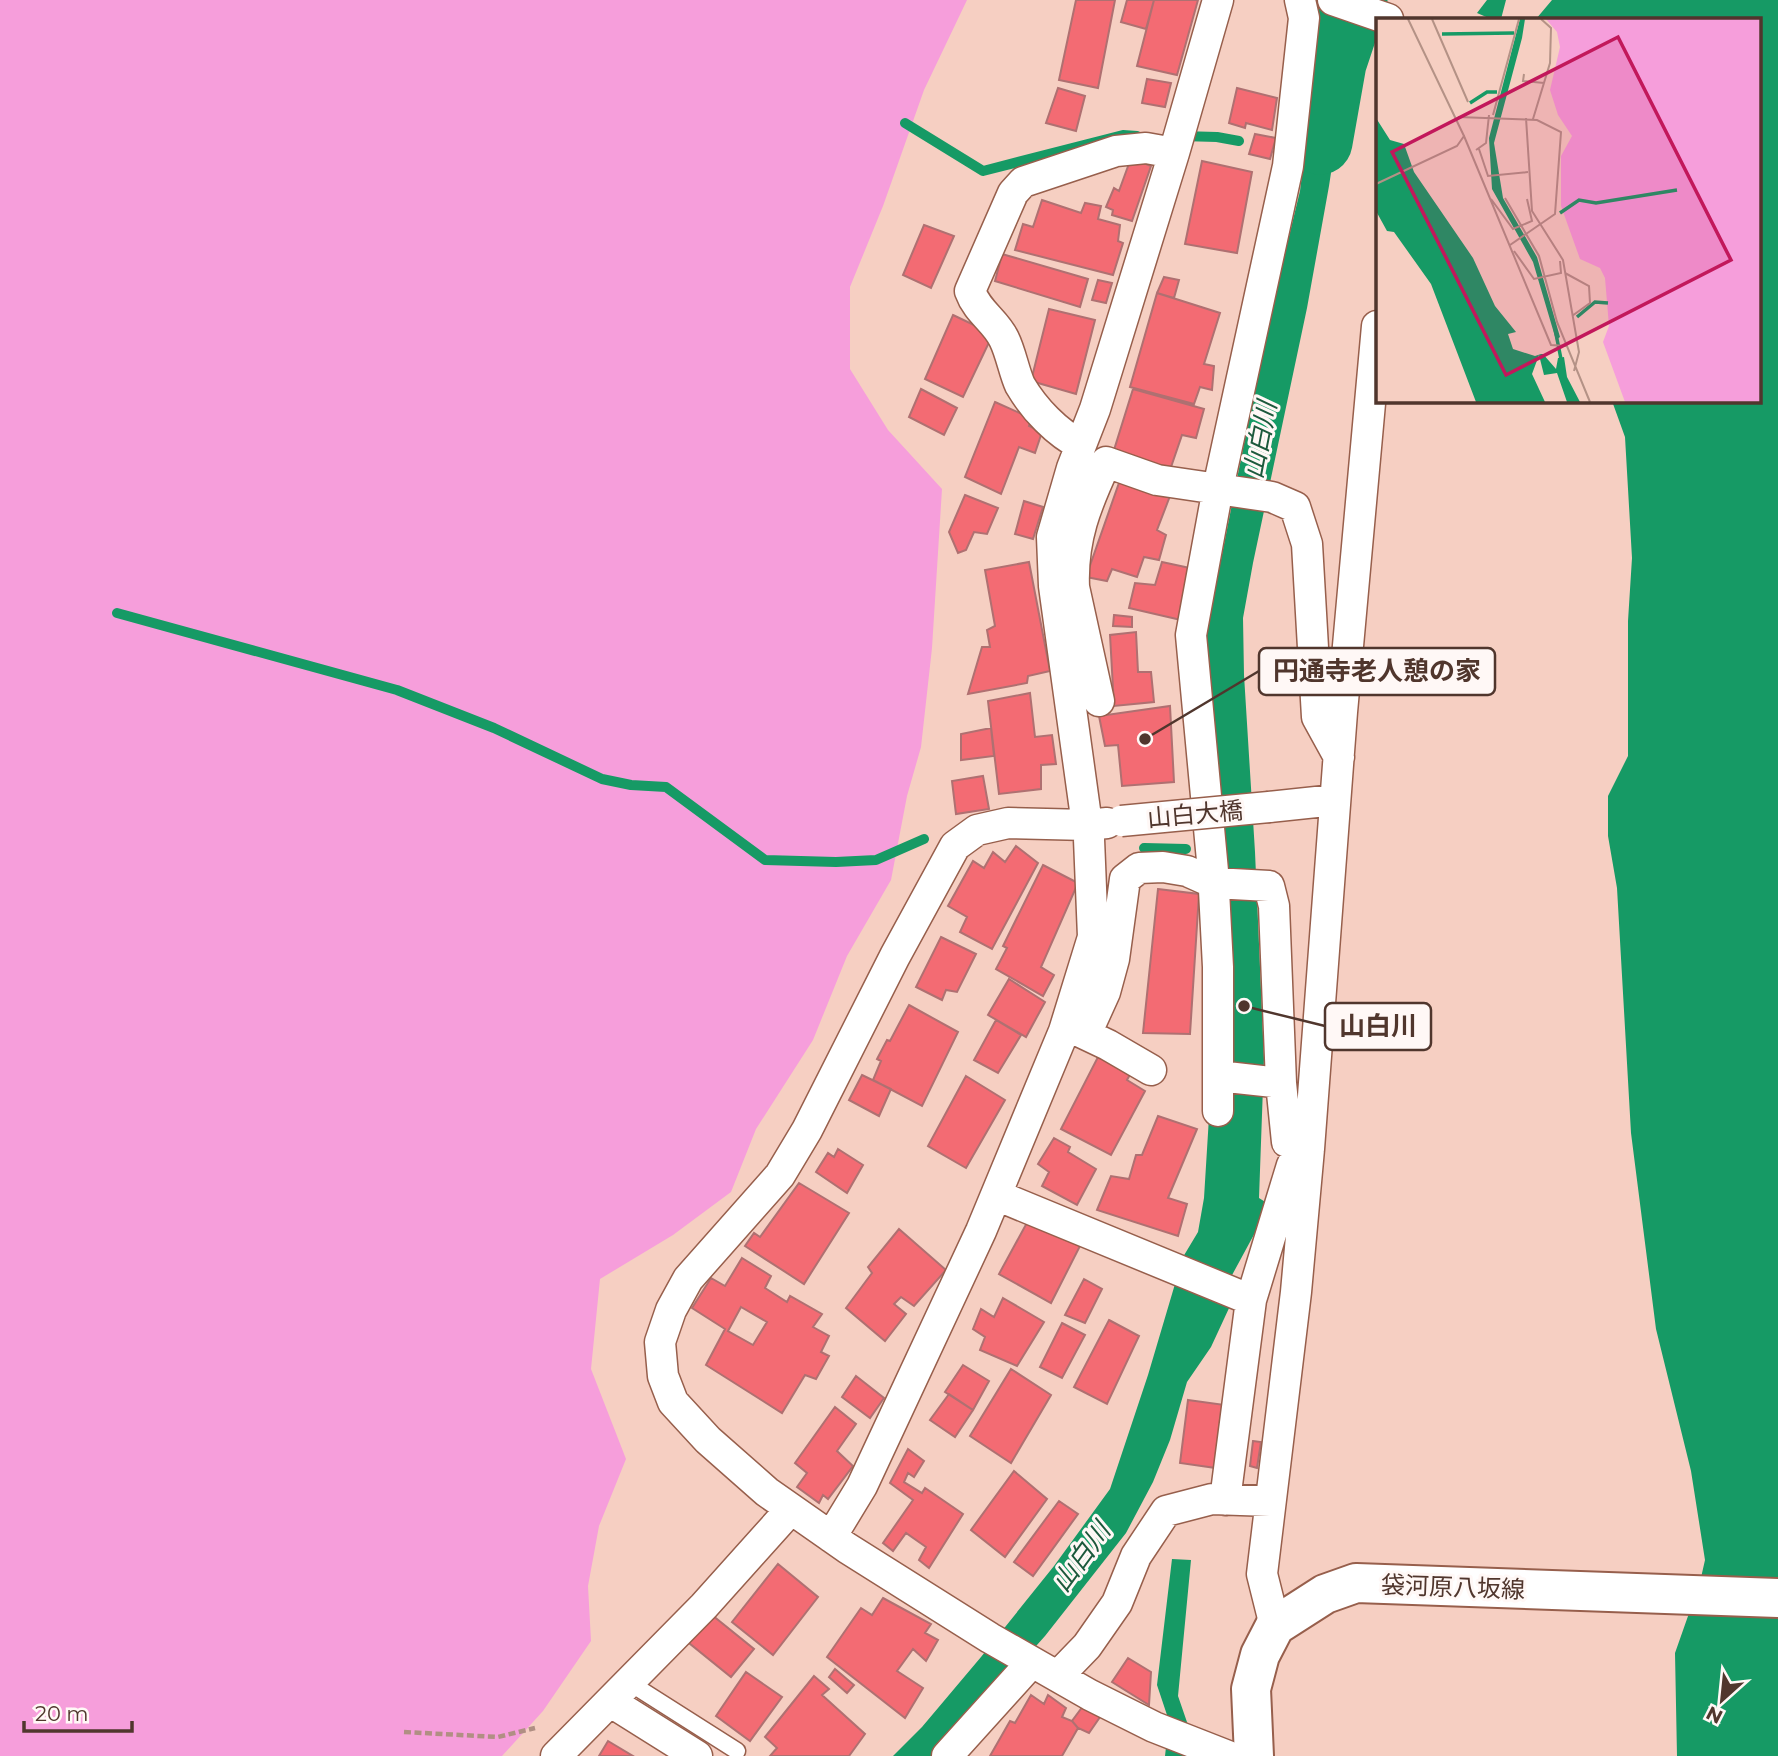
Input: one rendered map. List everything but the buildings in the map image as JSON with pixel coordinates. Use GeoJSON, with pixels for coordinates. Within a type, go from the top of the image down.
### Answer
{"type":"FeatureCollection","features":[{"type":"Feature","properties":{"kind":"main road","name":"袋河原八坂線"},"geometry":{"type":"LineString","coordinates":[[1285,1619],[1325,1594],[1356,1583],[1778,1598]]}},
{"type":"Feature","properties":{"kind":"main road"},"geometry":{"type":"LineString","coordinates":[[1254,1756],[1251,1689],[1260,1655],[1285,1619]]}},
{"type":"Feature","properties":{"kind":"street"},"geometry":{"type":"LineString","coordinates":[[1100,701],[1065,591],[1052,537],[1095,409],[1218,0]]}},
{"type":"Feature","properties":{"kind":"street"},"geometry":{"type":"LineString","coordinates":[[1218,1111],[1218,967],[1214,883],[1191,635],[1288,166],[1304,18],[1300,0]]}},
{"type":"Feature","properties":{"kind":"street"},"geometry":{"type":"LineString","coordinates":[[1334,1],[1384,18]]}},
{"type":"Feature","properties":{"kind":"street"},"geometry":{"type":"LineString","coordinates":[[1081,445],[1055,428],[1019,383],[1015,364],[1003,337],[975,305],[970,291],[1013,194],[1023,182],[1116,151],[1146,148],[1174,153]]}},
{"type":"Feature","properties":{"kind":"street"},"geometry":{"type":"LineString","coordinates":[[1285,1619],[1262,1574],[1296,1292],[1335,800],[1376,337]]}},
{"type":"Feature","properties":{"kind":"street"},"geometry":{"type":"LineString","coordinates":[[1076,1030],[1093,937],[1087,825],[1065,591],[1081,524],[1106,461],[1157,480],[1272,497],[1295,507],[1307,544],[1317,717],[1339,757]]}},
{"type":"Feature","properties":{"kind":"street","name":"山白大橋"},"geometry":{"type":"LineString","coordinates":[[1228,1756],[1154,1727],[1029,1661],[831,1537],[767,1492],[708,1440],[673,1402],[663,1376],[660,1342],[671,1310],[688,1279],[780,1175],[807,1130],[895,956],[956,846],[977,830],[1007,823],[1087,825],[1335,800]]}},
{"type":"Feature","properties":{"kind":"street"},"geometry":{"type":"LineString","coordinates":[[831,1537],[868,1474],[996,1195],[1076,1030],[1105,992],[1114,959],[1125,879],[1139,868],[1163,867],[1187,871],[1214,883],[1269,886],[1274,906],[1281,1083],[1287,1142],[1309,1149]]}},
{"type":"Feature","properties":{"kind":"street"},"geometry":{"type":"LineString","coordinates":[[1076,1030],[1151,1070]]}},
{"type":"Feature","properties":{"kind":"street"},"geometry":{"type":"LineString","coordinates":[[1218,1076],[1281,1083]]}},
{"type":"Feature","properties":{"kind":"street"},"geometry":{"type":"LineString","coordinates":[[1225,1500],[1243,1296],[1292,1165],[1309,1149]]}},
{"type":"Feature","properties":{"kind":"street"},"geometry":{"type":"LineString","coordinates":[[996,1195],[1243,1296]]}},
{"type":"Feature","properties":{"kind":"street"},"geometry":{"type":"LineString","coordinates":[[1058,1676],[1087,1646],[1117,1603],[1136,1556],[1166,1511],[1212,1499],[1270,1501]]}},
{"type":"Feature","properties":{"kind":"street"},"geometry":{"type":"LineString","coordinates":[[556,1756],[704,1606],[791,1509]]}},
{"type":"Feature","properties":{"kind":"street"},"geometry":{"type":"LineString","coordinates":[[947,1756],[1029,1661]]}},
{"type":"Feature","properties":{"kind":"street"},"geometry":{"type":"LineString","coordinates":[[620,1693],[697,1756]]}},
{"type":"Feature","properties":{"kind":"lane"},"geometry":{"type":"LineString","coordinates":[[620,1693],[737,1751]]}},
{"type":"Feature","properties":{"kind":"path"},"geometry":{"type":"LineString","coordinates":[[404,1732],[498,1737],[560,1721],[576,1719],[589,1725]]}},
{"type":"Feature","properties":{"kind":"shaded area"},"geometry":{"type":"Polygon","coordinates":[[[0,0],[967,0],[924,90],[883,206],[850,287],[850,369],[888,430],[942,489],[932,648],[921,747],[907,796],[891,880],[847,956],[813,1040],[756,1129],[731,1192],[673,1235],[600,1279],[591,1369],[626,1459],[599,1526],[588,1586],[591,1641],[543,1711],[502,1756],[0,1756],[0,0]]]}},
{"type":"Feature","properties":{"kind":"water"},"geometry":{"type":"Polygon","coordinates":[[[1487,0],[1506,0],[1501,18],[1489,18],[1477,13],[1487,0]]]}},
{"type":"Feature","properties":{"kind":"water"},"geometry":{"type":"Polygon","coordinates":[[[1552,0],[1778,0],[1778,1756],[1677,1756],[1675,1653],[1705,1560],[1691,1471],[1656,1329],[1631,1133],[1617,888],[1608,836],[1608,796],[1628,756],[1628,621],[1632,558],[1625,437],[1612,402],[1760,402],[1760,18],[1537,18],[1552,0]]]}},
{"type":"Feature","properties":{"kind":"water"},"geometry":{"type":"Polygon","coordinates":[[[1324,51],[1351,60],[1347,68],[1307,308],[1243,618],[1264,1059],[1259,1198],[1270,1205],[1231,1277],[1230,1306],[1211,1347],[1187,1382],[1170,1440],[1153,1482],[1126,1533],[1045,1636],[938,1756],[893,1756],[922,1727],[981,1657],[1054,1566],[1110,1489],[1183,1257],[1198,1232],[1204,1198],[1209,1117],[1231,1117],[1232,1048],[1206,635],[1268,323],[1300,191],[1316,59],[1324,51]]]}},
{"type":"Feature","properties":{"kind":"water"},"geometry":{"type":"Polygon","coordinates":[[[1172,1559],[1191,1560],[1178,1696],[1188,1725],[1183,1756],[1165,1756],[1169,1721],[1157,1685],[1172,1559]]]}},
{"type":"Feature","properties":{"kind":"waterway","name":"山白川"},"geometry":{"type":"LineString","coordinates":[[1320,142],[1334,63],[1355,0]]}},
{"type":"Feature","properties":{"kind":"waterway"},"geometry":{"type":"LineString","coordinates":[[905,123],[983,171],[1123,135],[1137,136]]}},
{"type":"Feature","properties":{"kind":"waterway"},"geometry":{"type":"LineString","coordinates":[[1181,136],[1239,141]]}},
{"type":"Feature","properties":{"kind":"waterway"},"geometry":{"type":"LineString","coordinates":[[117,613],[397,690],[494,728],[602,779],[631,785],[666,787],[765,860],[876,860],[924,839]]}},
{"type":"Feature","properties":{"kind":"waterway"},"geometry":{"type":"LineString","coordinates":[[1144,848],[1186,849]]}},
{"type":"Feature","properties":{"kind":"place","name":"円通寺老人憩の家"},"geometry":{"type":"Point","coordinates":[1145,739]}},
{"type":"Feature","properties":{"kind":"place","name":"山白川"},"geometry":{"type":"Point","coordinates":[1244,1006]}}]}
